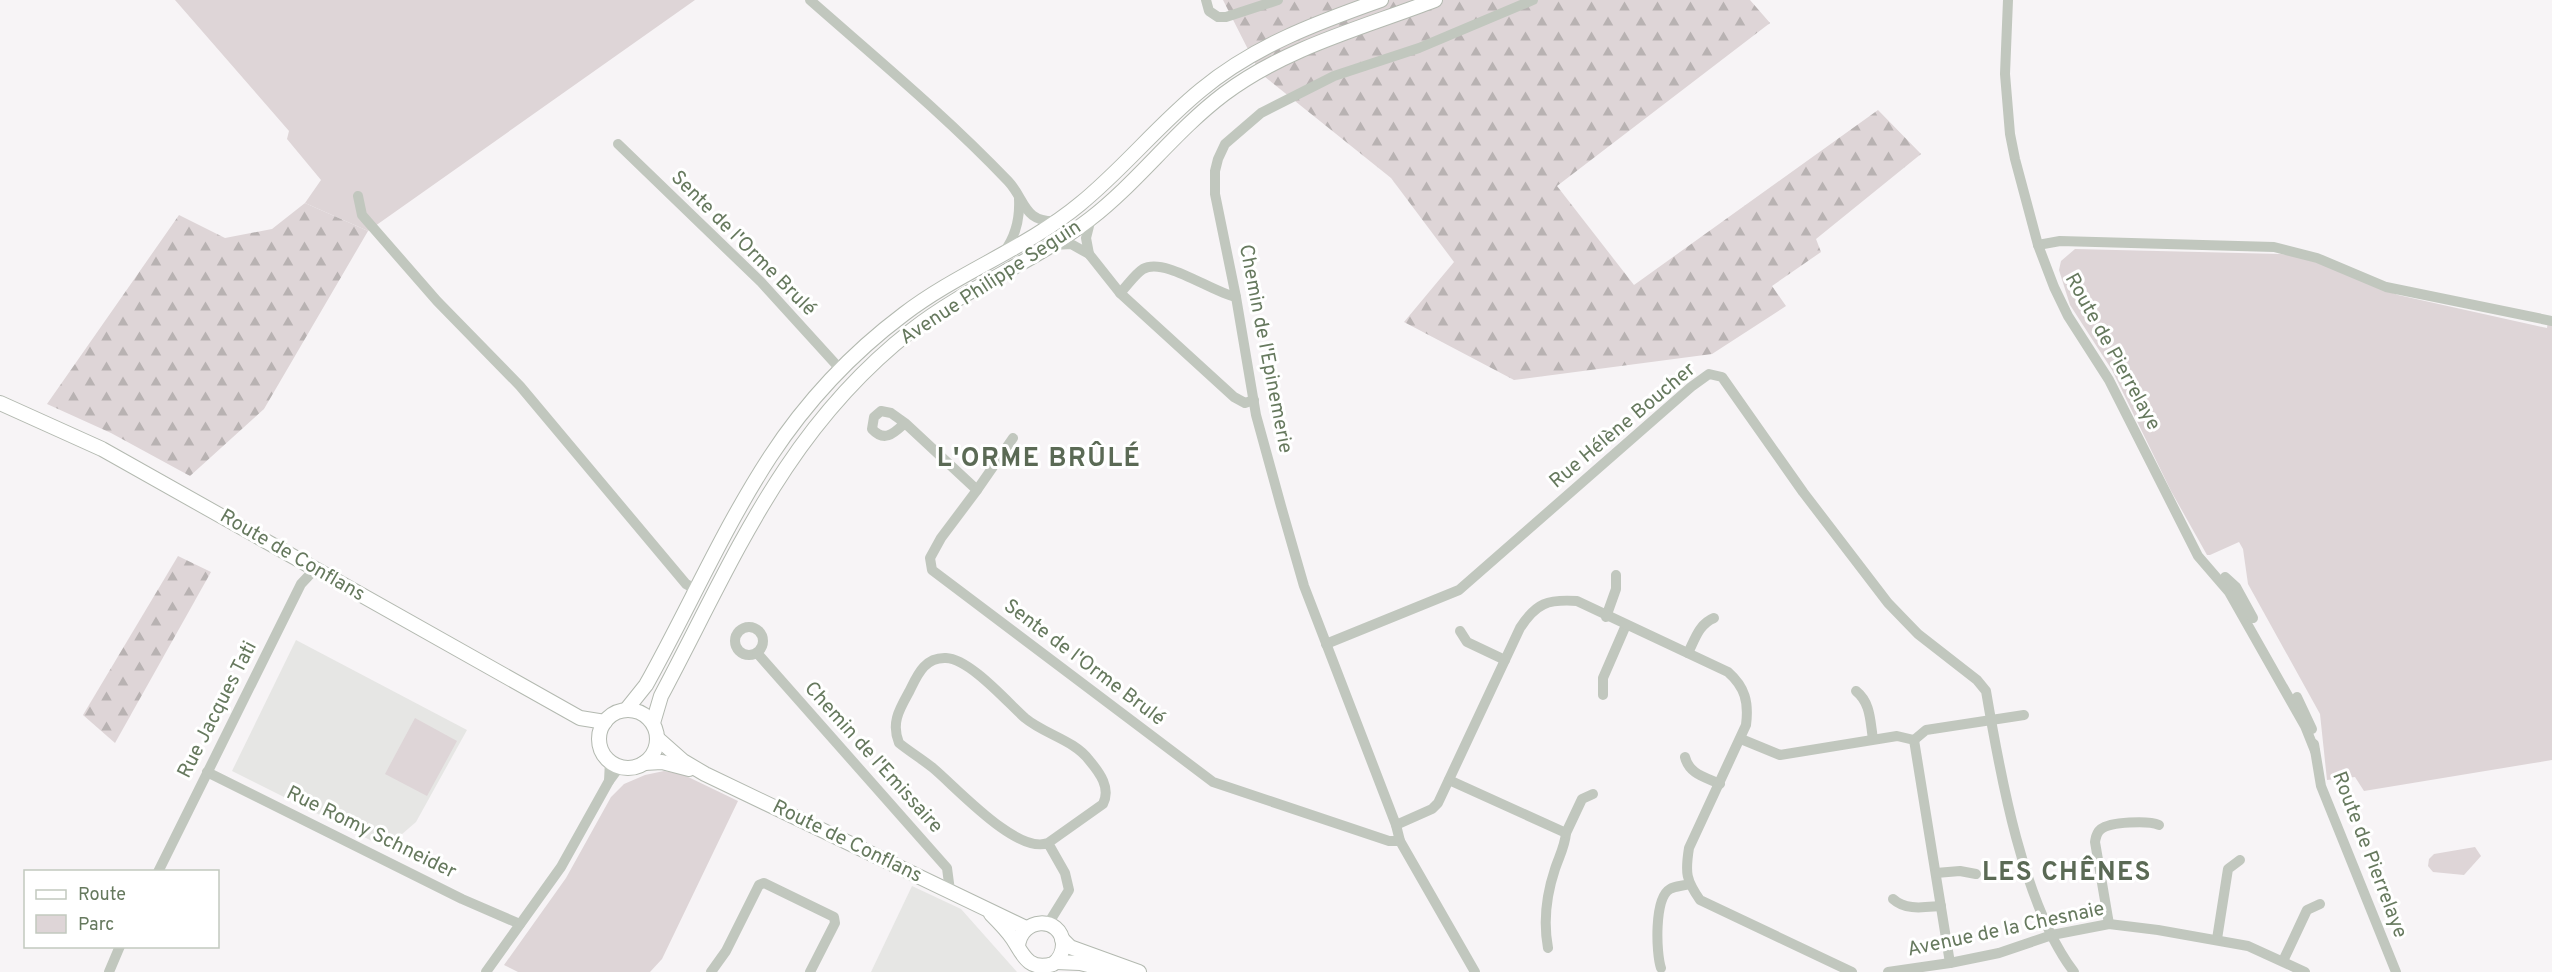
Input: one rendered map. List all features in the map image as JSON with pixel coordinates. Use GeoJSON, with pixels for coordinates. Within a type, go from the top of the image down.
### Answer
{"type":"FeatureCollection","features":[{"type":"Feature","properties":{"kind":"main road","name":"Avenue Philippe Seguin"},"geometry":{"type":"LineString","coordinates":[[626,710],[646,685],[741,505],[771,456],[801,415],[841,370],[874,338],[920,302],[1058,221],[1097,189],[1201,90],[1232,67],[1298,30],[1381,0]]}},
{"type":"Feature","properties":{"kind":"main road","name":"Avenue Philippe Seguin"},"geometry":{"type":"LineString","coordinates":[[653,723],[661,696],[764,501],[794,454],[828,409],[869,366],[913,329],[976,288],[1051,246],[1091,218],[1203,111],[1243,81],[1274,62],[1326,38],[1434,0]]}},
{"type":"Feature","properties":{"kind":"main road","name":"Route de Conflans"},"geometry":{"type":"LineString","coordinates":[[0,404],[102,449],[580,718],[605,722]]}},
{"type":"Feature","properties":{"kind":"main road"},"geometry":{"type":"LineString","coordinates":[[626,710],[641,713],[653,723],[657,738],[656,748],[644,763],[628,768],[615,764],[604,755],[599,741],[605,722],[614,713],[626,710]]}},
{"type":"Feature","properties":{"kind":"main road","name":"Route de Conflans"},"geometry":{"type":"LineString","coordinates":[[580,718],[599,741]]}},
{"type":"Feature","properties":{"kind":"main road","name":"Route de Conflans"},"geometry":{"type":"LineString","coordinates":[[657,738],[682,761],[705,774],[988,911]]}},
{"type":"Feature","properties":{"kind":"main road","name":"Route de Conflans"},"geometry":{"type":"LineString","coordinates":[[644,763],[662,762],[705,774]]}},
{"type":"Feature","properties":{"kind":"main road"},"geometry":{"type":"LineString","coordinates":[[988,911],[1026,928]]}},
{"type":"Feature","properties":{"kind":"main road"},"geometry":{"type":"LineString","coordinates":[[988,911],[1018,947]]}},
{"type":"Feature","properties":{"kind":"main road"},"geometry":{"type":"LineString","coordinates":[[1117,972],[1089,964],[1056,962],[1045,968],[1030,966],[1019,955],[1018,940],[1026,928],[1033,924],[1048,924],[1070,947],[1139,972]]}},
{"type":"Feature","properties":{"kind":"main road"},"geometry":{"type":"LineString","coordinates":[[1056,962],[1062,951],[1062,939]]}},
{"type":"Feature","properties":{"kind":"street"},"geometry":{"type":"LineString","coordinates":[[810,0],[968,139],[1012,186],[1019,199],[1034,217],[1044,221],[1058,221]]}},
{"type":"Feature","properties":{"kind":"street"},"geometry":{"type":"LineString","coordinates":[[1206,0],[1209,11],[1218,17],[1226,17],[1278,0]]}},
{"type":"Feature","properties":{"kind":"street","name":"Chemin de l'Epinemerie"},"geometry":{"type":"LineString","coordinates":[[1475,972],[1400,842],[1396,825],[1304,586],[1254,400],[1215,194],[1215,171],[1225,144],[1262,113],[1334,76],[1419,48],[1533,0]]}},
{"type":"Feature","properties":{"kind":"street","name":"Route de Pierrelaye"},"geometry":{"type":"LineString","coordinates":[[2008,0],[2005,74],[2010,134],[2038,245],[2054,287],[2068,316],[2109,380],[2198,556],[2208,567],[2236,587],[2312,725],[2321,786],[2396,972]]}},
{"type":"Feature","properties":{"kind":"street","name":"Sente de l'Orme Brulé"},"geometry":{"type":"LineString","coordinates":[[618,144],[761,282],[841,370]]}},
{"type":"Feature","properties":{"kind":"street"},"geometry":{"type":"LineString","coordinates":[[358,196],[362,215],[437,302],[520,386],[686,584],[697,590]]}},
{"type":"Feature","properties":{"kind":"street"},"geometry":{"type":"LineString","coordinates":[[1004,252],[1010,244],[1017,225],[1019,199]]}},
{"type":"Feature","properties":{"kind":"street"},"geometry":{"type":"LineString","coordinates":[[1089,254],[1086,238],[1091,218]]}},
{"type":"Feature","properties":{"kind":"street"},"geometry":{"type":"LineString","coordinates":[[2038,245],[2060,241],[2274,247],[2317,258],[2386,287],[2552,321]]}},
{"type":"Feature","properties":{"kind":"street"},"geometry":{"type":"LineString","coordinates":[[1051,246],[1071,244],[1089,254],[1120,293],[1234,398],[1245,403],[1254,400]]}},
{"type":"Feature","properties":{"kind":"street"},"geometry":{"type":"LineString","coordinates":[[1120,293],[1143,269],[1164,266],[1236,297]]}},
{"type":"Feature","properties":{"kind":"street","name":"Rue Hélène Boucher"},"geometry":{"type":"LineString","coordinates":[[1326,644],[1459,590],[1691,387],[1709,374],[1718,374],[1722,376],[1803,492],[1888,603],[1918,634],[1977,680],[1986,691],[1991,720]]}},
{"type":"Feature","properties":{"kind":"street"},"geometry":{"type":"LineString","coordinates":[[905,423],[977,490]]}},
{"type":"Feature","properties":{"kind":"street","name":"Sente de l'Orme Brulé"},"geometry":{"type":"LineString","coordinates":[[1012,438],[941,538],[930,558],[932,570],[1213,782],[1389,841],[1400,842]]}},
{"type":"Feature","properties":{"kind":"street","name":"Rue Jacques Tati"},"geometry":{"type":"LineString","coordinates":[[159,870],[301,584],[315,569]]}},
{"type":"Feature","properties":{"kind":"street"},"geometry":{"type":"LineString","coordinates":[[1606,616],[1616,589],[1616,575]]}},
{"type":"Feature","properties":{"kind":"street"},"geometry":{"type":"LineString","coordinates":[[1396,825],[1432,809],[1438,803],[1528,615],[1545,603],[1555,600],[1576,602],[1728,672],[1744,691],[1748,708],[1741,739],[1689,848],[1686,866],[1689,884],[1700,900],[1852,972]]}},
{"type":"Feature","properties":{"kind":"street"},"geometry":{"type":"LineString","coordinates":[[1688,653],[1706,621],[1714,618]]}},
{"type":"Feature","properties":{"kind":"street"},"geometry":{"type":"LineString","coordinates":[[1603,695],[1603,678],[1626,625]]}},
{"type":"Feature","properties":{"kind":"street"},"geometry":{"type":"LineString","coordinates":[[1460,631],[1467,642],[1505,660]]}},
{"type":"Feature","properties":{"kind":"street","name":"Chemin de l'Emissaire"},"geometry":{"type":"LineString","coordinates":[[757,653],[947,868],[950,891]]}},
{"type":"Feature","properties":{"kind":"street"},"geometry":{"type":"LineString","coordinates":[[947,658],[963,664],[1035,726],[1075,748],[1089,759],[1106,788],[1106,799],[1098,809],[1048,843],[1036,845],[986,817],[933,767],[899,743],[894,724],[897,714],[924,666],[931,661],[947,658]]}},
{"type":"Feature","properties":{"kind":"street"},"geometry":{"type":"LineString","coordinates":[[1856,691],[1865,702],[1869,712],[1873,739]]}},
{"type":"Feature","properties":{"kind":"street"},"geometry":{"type":"LineString","coordinates":[[1914,740],[1926,730],[2024,715]]}},
{"type":"Feature","properties":{"kind":"street"},"geometry":{"type":"LineString","coordinates":[[1991,720],[2009,810],[2031,884],[2052,935],[2074,972]]}},
{"type":"Feature","properties":{"kind":"street"},"geometry":{"type":"LineString","coordinates":[[1741,739],[1780,755],[1897,736],[1914,740]]}},
{"type":"Feature","properties":{"kind":"street"},"geometry":{"type":"LineString","coordinates":[[1914,740],[1950,963]]}},
{"type":"Feature","properties":{"kind":"street"},"geometry":{"type":"LineString","coordinates":[[1684,757],[1687,766],[1694,772],[1720,784]]}},
{"type":"Feature","properties":{"kind":"street"},"geometry":{"type":"LineString","coordinates":[[486,972],[561,867],[609,781],[615,764]]}},
{"type":"Feature","properties":{"kind":"street","name":"Rue Romy Schneider"},"geometry":{"type":"LineString","coordinates":[[207,772],[462,899],[520,924]]}},
{"type":"Feature","properties":{"kind":"street"},"geometry":{"type":"LineString","coordinates":[[1449,780],[1566,833]]}},
{"type":"Feature","properties":{"kind":"street"},"geometry":{"type":"LineString","coordinates":[[1548,948],[1544,926],[1549,886],[1565,844],[1566,833],[1582,799],[1593,794]]}},
{"type":"Feature","properties":{"kind":"street"},"geometry":{"type":"LineString","coordinates":[[2109,924],[2095,842],[2096,835],[2104,827],[2143,821],[2159,825]]}},
{"type":"Feature","properties":{"kind":"street"},"geometry":{"type":"LineString","coordinates":[[1048,843],[1065,873],[1068,890],[1048,924]]}},
{"type":"Feature","properties":{"kind":"street"},"geometry":{"type":"LineString","coordinates":[[2217,939],[2228,869],[2240,860]]}},
{"type":"Feature","properties":{"kind":"street"},"geometry":{"type":"LineString","coordinates":[[1936,873],[1960,870],[1977,874]]}},
{"type":"Feature","properties":{"kind":"street"},"geometry":{"type":"LineString","coordinates":[[711,972],[726,951],[759,885],[764,883],[834,917],[835,923],[810,972]]}},
{"type":"Feature","properties":{"kind":"street"},"geometry":{"type":"LineString","coordinates":[[1661,968],[1656,940],[1663,896],[1670,889],[1689,884]]}},
{"type":"Feature","properties":{"kind":"street"},"geometry":{"type":"LineString","coordinates":[[1893,899],[1897,903],[1917,908],[1941,906]]}},
{"type":"Feature","properties":{"kind":"street"},"geometry":{"type":"LineString","coordinates":[[2283,961],[2307,910],[2320,904]]}},
{"type":"Feature","properties":{"kind":"street","name":"Avenue de la Chesnaie"},"geometry":{"type":"LineString","coordinates":[[1888,972],[1999,953],[2052,935],[2109,924],[2217,939],[2248,946],[2305,972]]}},
{"type":"Feature","properties":{"kind":"street"},"geometry":{"type":"LineString","coordinates":[[108,972],[119,948]]}},
{"type":"Feature","properties":{"kind":"shaded area"},"geometry":{"type":"Polygon","coordinates":[[[296,640],[467,730],[416,822],[386,848],[232,771],[296,640]]]}},
{"type":"Feature","properties":{"kind":"shaded area"},"geometry":{"type":"Polygon","coordinates":[[[912,886],[961,909],[1017,972],[871,972],[912,886]]]}},
{"type":"Feature","properties":{"kind":"green space"},"geometry":{"type":"Polygon","coordinates":[[[175,0],[695,0],[368,231],[305,203],[321,180],[287,139],[289,131],[175,0]]]}},
{"type":"Feature","properties":{"kind":"green space"},"geometry":{"type":"Polygon","coordinates":[[[1223,0],[1750,0],[1770,23],[1557,186],[1634,285],[1878,110],[1921,154],[1816,239],[1821,252],[1772,286],[1786,306],[1712,354],[1514,380],[1404,322],[1454,262],[1391,178],[1260,73],[1223,0]]]}},
{"type":"Feature","properties":{"kind":"green space"},"geometry":{"type":"Polygon","coordinates":[[[305,203],[368,231],[264,409],[190,476],[111,433],[47,404],[179,215],[225,238],[272,229],[305,203]]]}},
{"type":"Feature","properties":{"kind":"green space"},"geometry":{"type":"Polygon","coordinates":[[[2075,249],[2281,254],[2303,257],[2398,295],[2547,328],[2548,320],[2552,321],[2552,760],[2364,791],[2355,777],[2327,780],[2320,714],[2248,584],[2243,549],[2239,542],[2207,555],[2171,491],[2112,370],[2070,305],[2059,270],[2061,261],[2075,249]]]}},
{"type":"Feature","properties":{"kind":"green space"},"geometry":{"type":"Polygon","coordinates":[[[178,556],[211,572],[115,743],[83,715],[178,556]]]}},
{"type":"Feature","properties":{"kind":"green space"},"geometry":{"type":"Polygon","coordinates":[[[415,718],[457,741],[427,796],[385,774],[415,718]]]}},
{"type":"Feature","properties":{"kind":"green space"},"geometry":{"type":"Polygon","coordinates":[[[664,771],[682,774],[738,801],[662,959],[650,972],[518,972],[504,965],[566,878],[611,797],[624,784],[645,775],[664,771]]]}},
{"type":"Feature","properties":{"kind":"green space"},"geometry":{"type":"Polygon","coordinates":[[[2475,847],[2481,856],[2464,875],[2433,872],[2428,866],[2429,859],[2434,854],[2475,847]]]}},
{"type":"Feature","properties":{"kind":"district","name":"L'ORME BRÛLÉ"},"geometry":{"type":"Point","coordinates":[1039,459]}},
{"type":"Feature","properties":{"kind":"district","name":"LES CHÊNES"},"geometry":{"type":"Point","coordinates":[2067,873]}}]}
